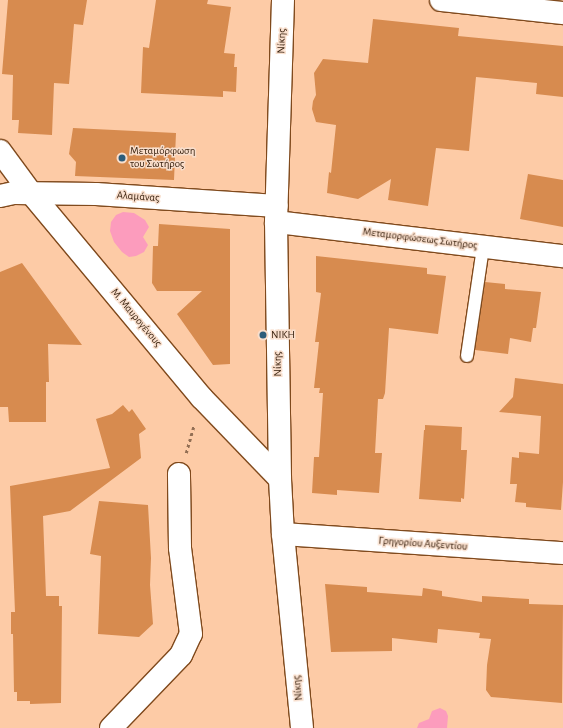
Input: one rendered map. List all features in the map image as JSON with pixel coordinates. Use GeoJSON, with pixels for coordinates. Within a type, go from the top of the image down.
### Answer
{"type":"FeatureCollection","features":[{"type":"Feature","properties":{"kind":"street","name":"Νίκης"},"geometry":{"type":"LineString","coordinates":[[283,0],[276,214],[280,479],[283,534],[302,728]]}},
{"type":"Feature","properties":{"kind":"street"},"geometry":{"type":"LineString","coordinates":[[441,0],[563,13]]}},
{"type":"Feature","properties":{"kind":"street","name":"Μ. Μαυρογένους"},"geometry":{"type":"LineString","coordinates":[[0,151],[32,193],[202,398],[280,479]]}},
{"type":"Feature","properties":{"kind":"street","name":"Αλαμάνας"},"geometry":{"type":"LineString","coordinates":[[0,196],[14,193],[96,194],[276,214]]}},
{"type":"Feature","properties":{"kind":"street","name":"Μεταμορφώσεως Σωτήρος"},"geometry":{"type":"LineString","coordinates":[[276,214],[483,247],[563,256]]}},
{"type":"Feature","properties":{"kind":"street"},"geometry":{"type":"LineString","coordinates":[[111,728],[181,655],[191,634],[180,548],[179,474]]}},
{"type":"Feature","properties":{"kind":"street","name":"Γρηγορίου Αυξεντίου"},"geometry":{"type":"LineString","coordinates":[[283,534],[563,553]]}},
{"type":"Feature","properties":{"kind":"lane"},"geometry":{"type":"LineString","coordinates":[[467,356],[483,247]]}},
{"type":"Feature","properties":{"kind":"path"},"geometry":{"type":"LineString","coordinates":[[179,474],[202,398]]}},
{"type":"Feature","properties":{"kind":"shaded area"},"geometry":{"type":"Polygon","coordinates":[[[123,212],[134,213],[145,220],[149,227],[143,237],[148,245],[144,252],[136,256],[129,257],[122,252],[114,242],[110,231],[111,222],[116,215],[123,212]]]}},
{"type":"Feature","properties":{"kind":"shaded area"},"geometry":{"type":"Polygon","coordinates":[[[440,708],[446,711],[448,716],[447,728],[417,728],[419,723],[429,719],[432,711],[440,708]]]}},
{"type":"Feature","properties":{"kind":"building"},"geometry":{"type":"Polygon","coordinates":[[[8,0],[87,0],[83,25],[74,24],[69,84],[54,83],[52,135],[18,133],[19,120],[12,120],[13,75],[2,74],[8,0]]]}},
{"type":"Feature","properties":{"kind":"building"},"geometry":{"type":"Polygon","coordinates":[[[156,0],[208,0],[207,4],[231,7],[224,53],[235,54],[234,67],[237,67],[236,92],[223,91],[223,97],[141,93],[143,47],[149,48],[156,0]]]}},
{"type":"Feature","properties":{"kind":"building"},"geometry":{"type":"Polygon","coordinates":[[[373,19],[459,28],[458,36],[563,46],[563,97],[536,94],[537,83],[476,77],[469,151],[436,148],[428,206],[388,200],[391,179],[358,199],[327,193],[329,172],[331,173],[336,125],[316,122],[312,109],[313,101],[316,95],[314,73],[323,59],[368,63],[373,19]]]}},
{"type":"Feature","properties":{"kind":"building","name":"Μεταμόρφωση του Σωτήρος"},"geometry":{"type":"Polygon","coordinates":[[[73,128],[176,133],[174,180],[75,176],[76,162],[69,154],[73,128]]]}},
{"type":"Feature","properties":{"kind":"building"},"geometry":{"type":"Polygon","coordinates":[[[528,174],[563,180],[563,227],[520,219],[528,174]]]}},
{"type":"Feature","properties":{"kind":"building"},"geometry":{"type":"Polygon","coordinates":[[[159,224],[230,229],[230,364],[213,365],[177,314],[202,291],[157,291],[152,283],[153,246],[158,246],[159,224]]]}},
{"type":"Feature","properties":{"kind":"building"},"geometry":{"type":"Polygon","coordinates":[[[316,256],[427,268],[427,274],[446,276],[438,334],[389,328],[385,393],[383,399],[378,399],[375,453],[382,453],[379,493],[337,490],[337,495],[312,493],[314,457],[319,457],[323,393],[319,393],[320,388],[314,388],[319,342],[315,342],[321,293],[316,292],[316,256]]]}},
{"type":"Feature","properties":{"kind":"building"},"geometry":{"type":"Polygon","coordinates":[[[22,263],[82,345],[48,344],[49,382],[46,382],[46,422],[9,422],[8,407],[0,407],[0,272],[22,263]]]}},
{"type":"Feature","properties":{"kind":"building"},"geometry":{"type":"Polygon","coordinates":[[[485,282],[505,284],[505,289],[541,292],[536,328],[533,328],[531,342],[510,338],[508,354],[475,350],[485,282]]]}},
{"type":"Feature","properties":{"kind":"building"},"geometry":{"type":"Polygon","coordinates":[[[515,378],[563,384],[563,482],[561,510],[526,507],[526,503],[515,502],[517,484],[510,484],[512,457],[519,458],[519,452],[539,454],[541,416],[499,412],[513,397],[515,378]]]}},
{"type":"Feature","properties":{"kind":"building"},"geometry":{"type":"Polygon","coordinates":[[[123,405],[129,412],[132,409],[146,429],[139,434],[141,458],[70,511],[43,516],[46,596],[59,596],[59,606],[62,606],[61,703],[30,704],[30,701],[17,701],[17,692],[14,692],[13,634],[11,634],[11,612],[15,612],[10,486],[110,468],[96,419],[112,414],[123,405]]]}},
{"type":"Feature","properties":{"kind":"building"},"geometry":{"type":"Polygon","coordinates":[[[425,425],[462,427],[461,450],[467,450],[464,499],[461,498],[461,502],[419,499],[425,425]]]}},
{"type":"Feature","properties":{"kind":"building"},"geometry":{"type":"Polygon","coordinates":[[[99,501],[148,505],[151,558],[150,585],[153,624],[139,637],[98,634],[101,556],[90,554],[99,501]]]}},
{"type":"Feature","properties":{"kind":"building"},"geometry":{"type":"Polygon","coordinates":[[[325,584],[367,587],[367,592],[422,596],[423,588],[442,591],[442,596],[482,602],[482,596],[529,599],[529,604],[563,605],[562,703],[491,697],[486,690],[487,665],[491,639],[479,638],[480,633],[438,629],[437,643],[392,638],[392,651],[331,652],[325,584]]]}},
{"type":"Feature","properties":{"kind":"place","name":"Μεταμόρφωση του Σωτήρος"},"geometry":{"type":"Point","coordinates":[122,158]}},
{"type":"Feature","properties":{"kind":"place","name":"ΝΙΚΗ"},"geometry":{"type":"Point","coordinates":[263,335]}}]}
